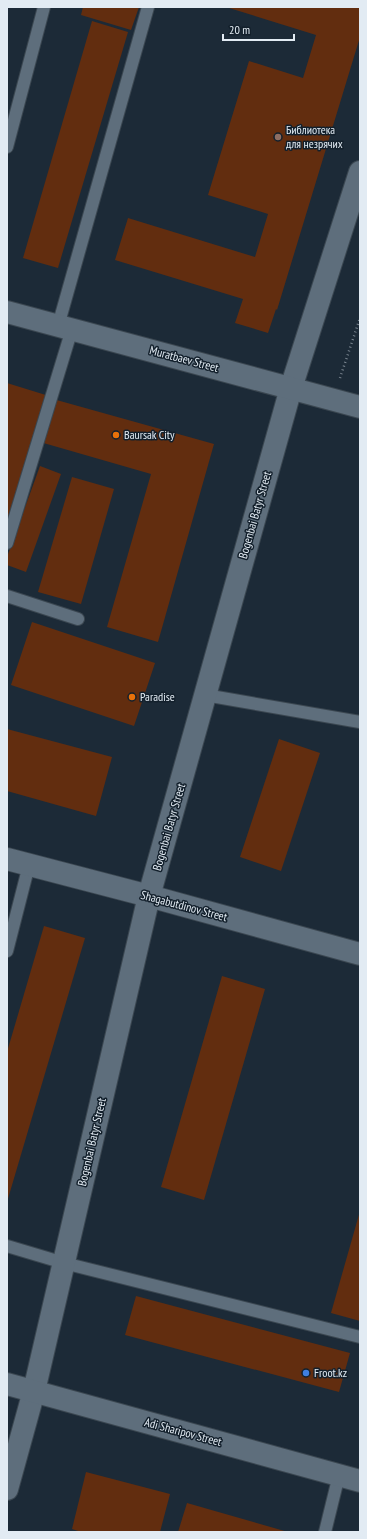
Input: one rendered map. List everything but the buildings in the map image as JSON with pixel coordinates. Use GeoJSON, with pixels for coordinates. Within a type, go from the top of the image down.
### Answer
{"type":"FeatureCollection","features":[{"type":"Feature","properties":{"kind":"street","name":"Bogenbai Batyr Street"},"geometry":{"type":"LineString","coordinates":[[7,1489],[34,1391],[149,896],[291,388],[360,172]]}},
{"type":"Feature","properties":{"kind":"street","name":"Muratbaev Street"},"geometry":{"type":"LineString","coordinates":[[7,312],[360,407]]}},
{"type":"Feature","properties":{"kind":"street","name":"Shagabutdinov Street"},"geometry":{"type":"LineString","coordinates":[[7,860],[149,896],[360,954]]}},
{"type":"Feature","properties":{"kind":"street","name":"Adi Sharipov Street"},"geometry":{"type":"LineString","coordinates":[[7,1384],[360,1481]]}},
{"type":"Feature","properties":{"kind":"lane"},"geometry":{"type":"LineString","coordinates":[[7,147],[44,7]]}},
{"type":"Feature","properties":{"kind":"lane"},"geometry":{"type":"LineString","coordinates":[[7,543],[65,328],[148,7]]}},
{"type":"Feature","properties":{"kind":"lane"},"geometry":{"type":"LineString","coordinates":[[7,596],[78,619]]}},
{"type":"Feature","properties":{"kind":"lane"},"geometry":{"type":"LineString","coordinates":[[205,694],[360,722]]}},
{"type":"Feature","properties":{"kind":"lane"},"geometry":{"type":"LineString","coordinates":[[7,950],[29,865]]}},
{"type":"Feature","properties":{"kind":"lane"},"geometry":{"type":"LineString","coordinates":[[7,1246],[64,1263],[360,1338]]}},
{"type":"Feature","properties":{"kind":"lane"},"geometry":{"type":"LineString","coordinates":[[325,1532],[339,1475]]}},
{"type":"Feature","properties":{"kind":"path"},"geometry":{"type":"LineString","coordinates":[[334,399],[360,318]]}},
{"type":"Feature","properties":{"kind":"place","name":"Библиотека для незрячих"},"geometry":{"type":"Point","coordinates":[278,137]}},
{"type":"Feature","properties":{"kind":"place","name":"Baursak City"},"geometry":{"type":"Point","coordinates":[116,435]}},
{"type":"Feature","properties":{"kind":"place","name":"Paradise"},"geometry":{"type":"Point","coordinates":[132,697]}},
{"type":"Feature","properties":{"kind":"place","name":"Froot.kz"},"geometry":{"type":"Point","coordinates":[306,1373]}}]}
